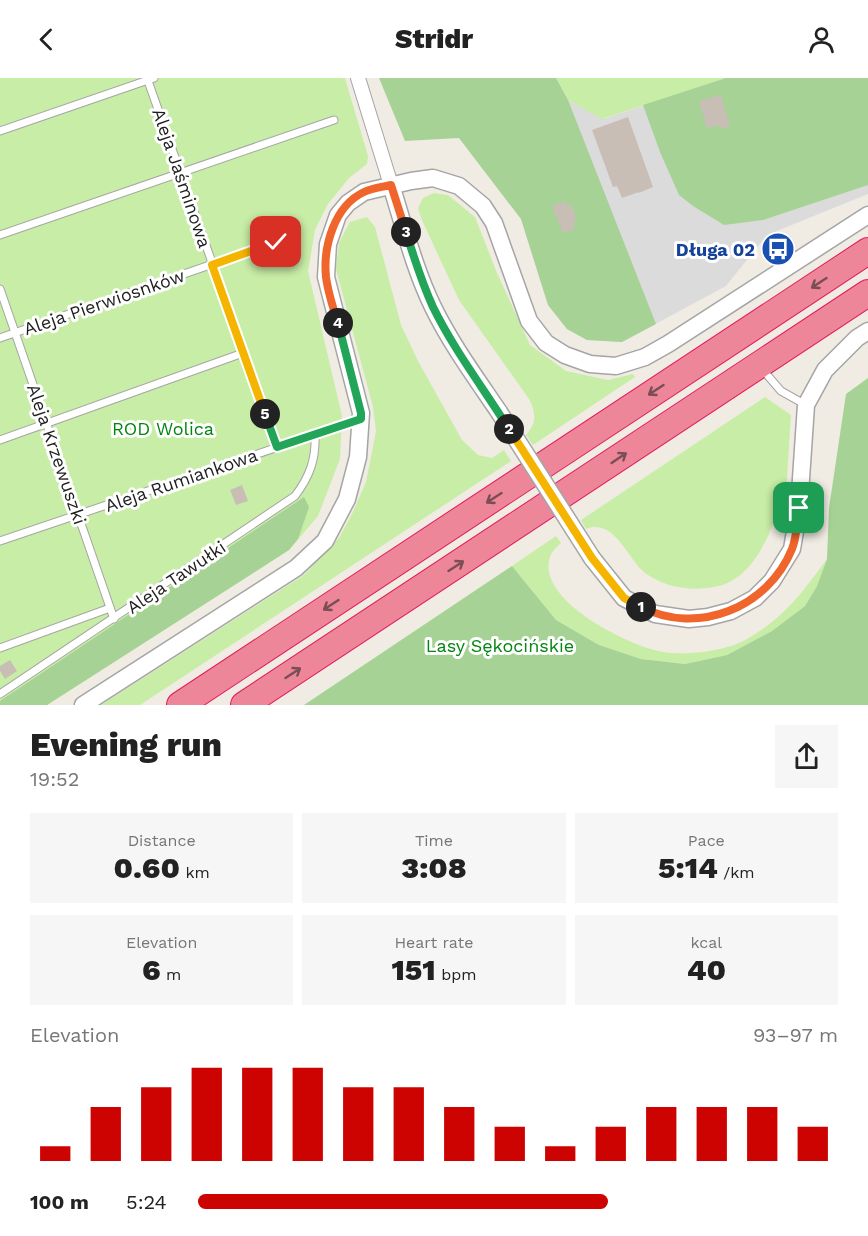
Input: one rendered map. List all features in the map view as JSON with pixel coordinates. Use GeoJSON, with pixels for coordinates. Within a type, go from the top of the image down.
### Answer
{"type":"FeatureCollection","features":[{"type":"Feature","properties":{"kind":"highway"},"geometry":{"type":"LineString","coordinates":[[180,705],[868,251]]}},
{"type":"Feature","properties":{"kind":"highway"},"geometry":{"type":"LineString","coordinates":[[244,705],[868,292]]}},
{"type":"Feature","properties":{"kind":"street"},"geometry":{"type":"LineString","coordinates":[[358,78],[418,271],[449,338],[592,558],[624,598],[655,614],[688,619],[731,611],[755,598],[772,581],[792,549],[799,508],[806,405],[825,370],[857,338],[868,331]]}},
{"type":"Feature","properties":{"kind":"street"},"geometry":{"type":"LineString","coordinates":[[83,705],[296,568],[325,540],[347,499],[358,457],[361,419],[326,277],[328,244],[338,215],[348,203],[364,192],[433,178],[459,186],[483,206],[494,223],[529,321],[546,343],[565,356],[590,364],[616,366],[645,357],[668,345],[868,215]]}},
{"type":"Feature","properties":{"kind":"lane"},"geometry":{"type":"LineString","coordinates":[[0,131],[150,79]]}},
{"type":"Feature","properties":{"kind":"lane","name":"Aleja Jaśminowa"},"geometry":{"type":"LineString","coordinates":[[150,79],[212,265],[277,447]]}},
{"type":"Feature","properties":{"kind":"lane"},"geometry":{"type":"LineString","coordinates":[[0,235],[334,120]]}},
{"type":"Feature","properties":{"kind":"lane","name":"Aleja Pierwiosnków"},"geometry":{"type":"LineString","coordinates":[[0,338],[276,242]]}},
{"type":"Feature","properties":{"kind":"lane","name":"Aleja Krzewuszki"},"geometry":{"type":"LineString","coordinates":[[0,289],[114,619]]}},
{"type":"Feature","properties":{"kind":"lane"},"geometry":{"type":"LineString","coordinates":[[0,440],[243,353]]}},
{"type":"Feature","properties":{"kind":"lane"},"geometry":{"type":"LineString","coordinates":[[759,365],[782,390],[806,405]]}},
{"type":"Feature","properties":{"kind":"lane","name":"Aleja Rumiankowa"},"geometry":{"type":"LineString","coordinates":[[0,541],[361,419]]}},
{"type":"Feature","properties":{"kind":"lane","name":"Aleja Tawułki"},"geometry":{"type":"LineString","coordinates":[[0,694],[296,496],[306,482],[313,465],[315,435]]}},
{"type":"Feature","properties":{"kind":"lane"},"geometry":{"type":"LineString","coordinates":[[0,648],[110,608]]}},
{"type":"Feature","properties":{"kind":"shaded area"},"geometry":{"type":"Polygon","coordinates":[[[726,78],[868,78],[868,194],[767,235],[726,286],[622,342],[587,340],[567,329],[548,305],[521,219],[459,138],[568,100],[603,119],[726,78]]]}},
{"type":"Feature","properties":{"kind":"green space","name":"ROD Wolica"},"geometry":{"type":"Polygon","coordinates":[[[0,78],[345,78],[368,156],[367,164],[349,178],[328,204],[315,230],[308,271],[342,416],[340,459],[318,516],[289,550],[47,705],[0,705],[0,78]]]}},
{"type":"Feature","properties":{"kind":"green space"},"geometry":{"type":"Polygon","coordinates":[[[379,78],[556,78],[568,100],[656,324],[622,342],[587,340],[567,329],[548,305],[521,219],[459,138],[405,141],[379,78]]]}},
{"type":"Feature","properties":{"kind":"green space"},"geometry":{"type":"Polygon","coordinates":[[[556,78],[726,78],[602,119],[568,100],[556,78]]]}},
{"type":"Feature","properties":{"kind":"green space"},"geometry":{"type":"Polygon","coordinates":[[[726,78],[868,78],[868,185],[763,220],[724,225],[693,206],[679,195],[643,105],[726,78]]]}},
{"type":"Feature","properties":{"kind":"green space"},"geometry":{"type":"Polygon","coordinates":[[[434,193],[448,195],[475,217],[497,273],[530,345],[566,371],[608,380],[633,374],[635,377],[533,445],[526,435],[534,418],[529,399],[459,300],[421,218],[418,208],[423,198],[434,193]]]}},
{"type":"Feature","properties":{"kind":"green space"},"geometry":{"type":"Polygon","coordinates":[[[367,217],[375,227],[401,325],[418,361],[462,440],[478,455],[492,458],[504,450],[511,461],[140,705],[101,705],[304,575],[339,538],[366,482],[376,431],[373,407],[336,269],[339,243],[350,222],[367,217]]]}},
{"type":"Feature","properties":{"kind":"green space","name":"Lasy Sękocińskie"},"geometry":{"type":"Polygon","coordinates":[[[868,378],[868,705],[304,705],[512,566],[556,620],[599,645],[641,659],[685,664],[727,655],[772,631],[805,606],[817,586],[827,559],[829,508],[846,394],[868,378]]]}},
{"type":"Feature","properties":{"kind":"green space"},"geometry":{"type":"Polygon","coordinates":[[[765,397],[791,415],[786,493],[760,551],[745,571],[736,578],[726,584],[705,588],[688,588],[664,583],[641,569],[614,535],[596,527],[586,529],[581,520],[765,397]]]}},
{"type":"Feature","properties":{"kind":"green space"},"geometry":{"type":"Polygon","coordinates":[[[304,497],[309,507],[298,539],[289,550],[47,705],[0,705],[0,701],[304,497]]]}},
{"type":"Feature","properties":{"kind":"green space"},"geometry":{"type":"Polygon","coordinates":[[[556,536],[561,543],[550,557],[549,573],[557,589],[570,605],[588,619],[629,641],[672,653],[694,653],[729,647],[747,639],[782,613],[827,559],[817,586],[805,606],[772,631],[727,655],[685,664],[641,659],[599,645],[556,620],[512,566],[556,536]]]}},
{"type":"Feature","properties":{"kind":"building"},"geometry":{"type":"Polygon","coordinates":[[[721,95],[730,126],[721,129],[720,125],[707,128],[699,101],[721,95]]]}},
{"type":"Feature","properties":{"kind":"building"},"geometry":{"type":"Polygon","coordinates":[[[628,117],[653,187],[622,198],[617,186],[613,187],[592,130],[628,117]]]}},
{"type":"Feature","properties":{"kind":"building"},"geometry":{"type":"Polygon","coordinates":[[[565,201],[567,206],[571,204],[577,220],[573,222],[575,229],[563,233],[552,206],[565,201]]]}},
{"type":"Feature","properties":{"kind":"building"},"geometry":{"type":"Polygon","coordinates":[[[242,485],[248,501],[236,505],[230,490],[242,485]]]}},
{"type":"Feature","properties":{"kind":"building"},"geometry":{"type":"Polygon","coordinates":[[[10,660],[17,671],[5,679],[0,666],[10,660]]]}},
{"type":"Feature","properties":{"kind":"place","name":"Długa 02"},"geometry":{"type":"Point","coordinates":[778,249]}},
{"type":"Feature","properties":{"kind":"route"},"geometry":{"type":"LineString","coordinates":[[276,242],[212,265],[277,447],[361,419],[348,358],[326,277],[328,244],[338,215],[348,203],[364,192],[391,185],[418,271],[449,338],[592,558],[624,598],[655,614],[688,619],[731,611],[755,598],[772,581],[782,566],[792,549],[799,508]]}}]}
